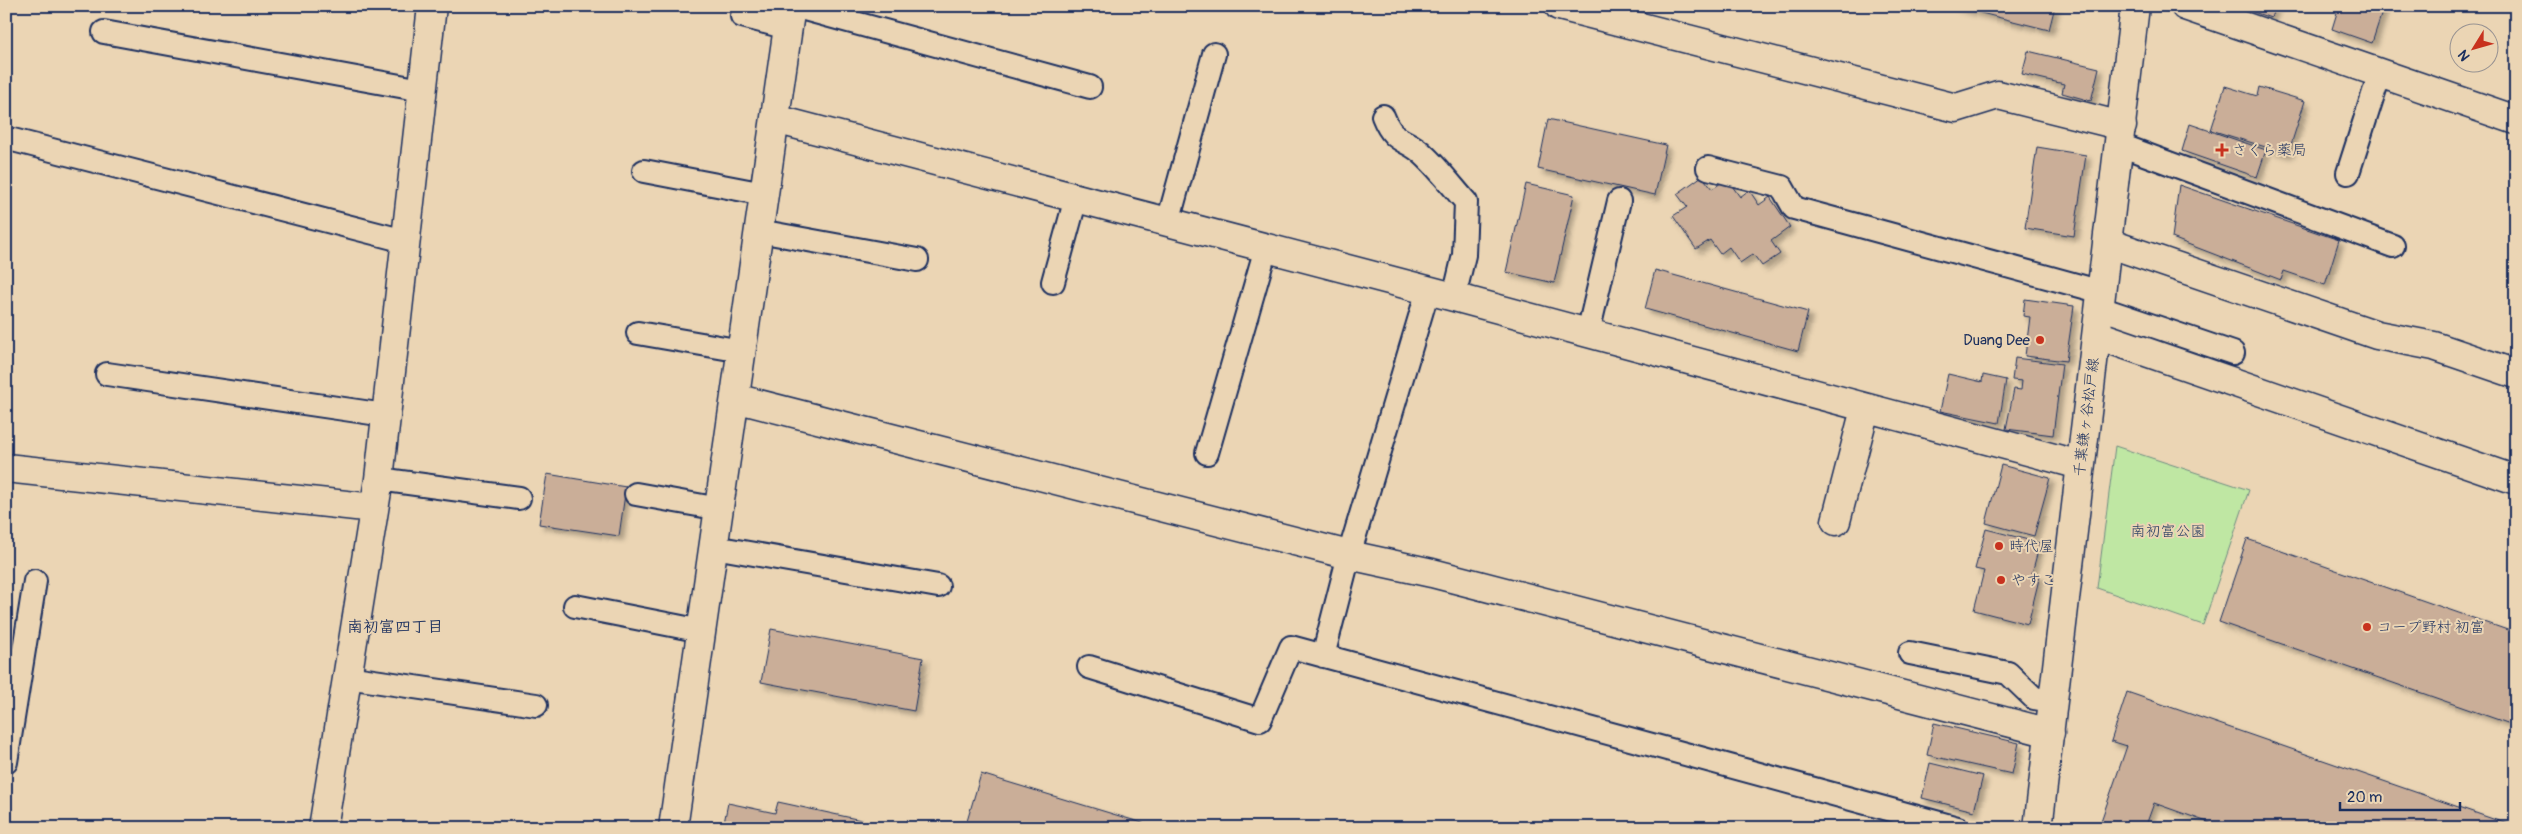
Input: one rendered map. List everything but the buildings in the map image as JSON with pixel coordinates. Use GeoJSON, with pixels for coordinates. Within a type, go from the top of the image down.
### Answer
{"type":"FeatureCollection","features":[{"type":"Feature","properties":{"kind":"street"},"geometry":{"type":"LineString","coordinates":[[324,828],[379,478],[432,6]]}},
{"type":"Feature","properties":{"kind":"street"},"geometry":{"type":"LineString","coordinates":[[1559,6],[1956,108],[1998,95],[2121,136]]}},
{"type":"Feature","properties":{"kind":"street","name":"千葉鎌ヶ谷松戸線"},"geometry":{"type":"LineString","coordinates":[[2038,828],[2135,6]]}},
{"type":"Feature","properties":{"kind":"street"},"geometry":{"type":"LineString","coordinates":[[2185,6],[2516,120]]}},
{"type":"Feature","properties":{"kind":"street"},"geometry":{"type":"LineString","coordinates":[[673,828],[720,509],[774,119],[791,14]]}},
{"type":"Feature","properties":{"kind":"street"},"geometry":{"type":"LineString","coordinates":[[774,119],[1428,290],[2080,465]]}},
{"type":"Feature","properties":{"kind":"street"},"geometry":{"type":"LineString","coordinates":[[2108,244],[2377,335],[2434,346],[2516,374]]}},
{"type":"Feature","properties":{"kind":"street"},"geometry":{"type":"LineString","coordinates":[[2097,335],[2516,480]]}},
{"type":"Feature","properties":{"kind":"street"},"geometry":{"type":"LineString","coordinates":[[735,398],[1349,555],[1442,576],[2050,733]]}},
{"type":"Feature","properties":{"kind":"street"},"geometry":{"type":"LineString","coordinates":[[1836,521],[1865,408]]}},
{"type":"Feature","properties":{"kind":"street"},"geometry":{"type":"LineString","coordinates":[[6,468],[374,508]]}},
{"type":"Feature","properties":{"kind":"lane"},"geometry":{"type":"LineString","coordinates":[[742,16],[791,14],[1090,87]]}},
{"type":"Feature","properties":{"kind":"lane"},"geometry":{"type":"LineString","coordinates":[[104,32],[422,90]]}},
{"type":"Feature","properties":{"kind":"lane"},"geometry":{"type":"LineString","coordinates":[[1168,222],[1214,54]]}},
{"type":"Feature","properties":{"kind":"lane"},"geometry":{"type":"LineString","coordinates":[[2348,172],[2380,73]]}},
{"type":"Feature","properties":{"kind":"lane"},"geometry":{"type":"LineString","coordinates":[[1383,116],[1389,131],[1401,141],[1423,153],[1466,202],[1464,254],[1454,297]]}},
{"type":"Feature","properties":{"kind":"lane"},"geometry":{"type":"LineString","coordinates":[[2121,136],[2393,246]]}},
{"type":"Feature","properties":{"kind":"lane"},"geometry":{"type":"LineString","coordinates":[[13,140],[405,242]]}},
{"type":"Feature","properties":{"kind":"lane"},"geometry":{"type":"LineString","coordinates":[[1708,168],[1782,187],[1794,208],[2101,300],[2233,353]]}},
{"type":"Feature","properties":{"kind":"lane"},"geometry":{"type":"LineString","coordinates":[[644,171],[764,194]]}},
{"type":"Feature","properties":{"kind":"lane"},"geometry":{"type":"LineString","coordinates":[[1053,282],[1076,198]]}},
{"type":"Feature","properties":{"kind":"lane"},"geometry":{"type":"LineString","coordinates":[[1588,334],[1619,200]]}},
{"type":"Feature","properties":{"kind":"lane"},"geometry":{"type":"LineString","coordinates":[[759,231],[917,260]]}},
{"type":"Feature","properties":{"kind":"lane"},"geometry":{"type":"LineString","coordinates":[[1207,454],[1266,248]]}},
{"type":"Feature","properties":{"kind":"lane"},"geometry":{"type":"LineString","coordinates":[[1323,656],[1349,555],[1428,290]]}},
{"type":"Feature","properties":{"kind":"lane"},"geometry":{"type":"LineString","coordinates":[[638,333],[742,351]]}},
{"type":"Feature","properties":{"kind":"lane"},"geometry":{"type":"LineString","coordinates":[[107,374],[385,415]]}},
{"type":"Feature","properties":{"kind":"lane"},"geometry":{"type":"LineString","coordinates":[[379,478],[519,498]]}},
{"type":"Feature","properties":{"kind":"lane"},"geometry":{"type":"LineString","coordinates":[[636,494],[720,509]]}},
{"type":"Feature","properties":{"kind":"lane"},"geometry":{"type":"LineString","coordinates":[[714,547],[938,586]]}},
{"type":"Feature","properties":{"kind":"lane"},"geometry":{"type":"LineString","coordinates":[[6,762],[13,671],[35,581]]}},
{"type":"Feature","properties":{"kind":"lane"},"geometry":{"type":"LineString","coordinates":[[574,606],[702,631]]}},
{"type":"Feature","properties":{"kind":"lane"},"geometry":{"type":"LineString","coordinates":[[1089,667],[1260,720],[1291,647],[1952,827]]}},
{"type":"Feature","properties":{"kind":"lane"},"geometry":{"type":"LineString","coordinates":[[1910,653],[2008,673],[2034,698],[2054,701]]}},
{"type":"Feature","properties":{"kind":"lane"},"geometry":{"type":"LineString","coordinates":[[347,677],[536,705]]}},
{"type":"Feature","properties":{"kind":"green space","name":"南初富公園"},"geometry":{"type":"Polygon","coordinates":[[[2115,446],[2249,490],[2203,625],[2097,588],[2115,446]]]}},
{"type":"Feature","properties":{"kind":"place","name":"さくら薬局"},"geometry":{"type":"Point","coordinates":[2222,150]}},
{"type":"Feature","properties":{"kind":"place","name":"Duang Dee"},"geometry":{"type":"Point","coordinates":[2040,340]}},
{"type":"Feature","properties":{"kind":"place","name":"時代屋"},"geometry":{"type":"Point","coordinates":[1999,546]}},
{"type":"Feature","properties":{"kind":"place","name":"やすこ"},"geometry":{"type":"Point","coordinates":[2001,580]}},
{"type":"Feature","properties":{"kind":"place","name":"コープ野村 初富"},"geometry":{"type":"Point","coordinates":[2367,627]}},
{"type":"Feature","properties":{"kind":"district","name":"南初富四丁目"},"geometry":{"type":"Point","coordinates":[395,626]}}]}
